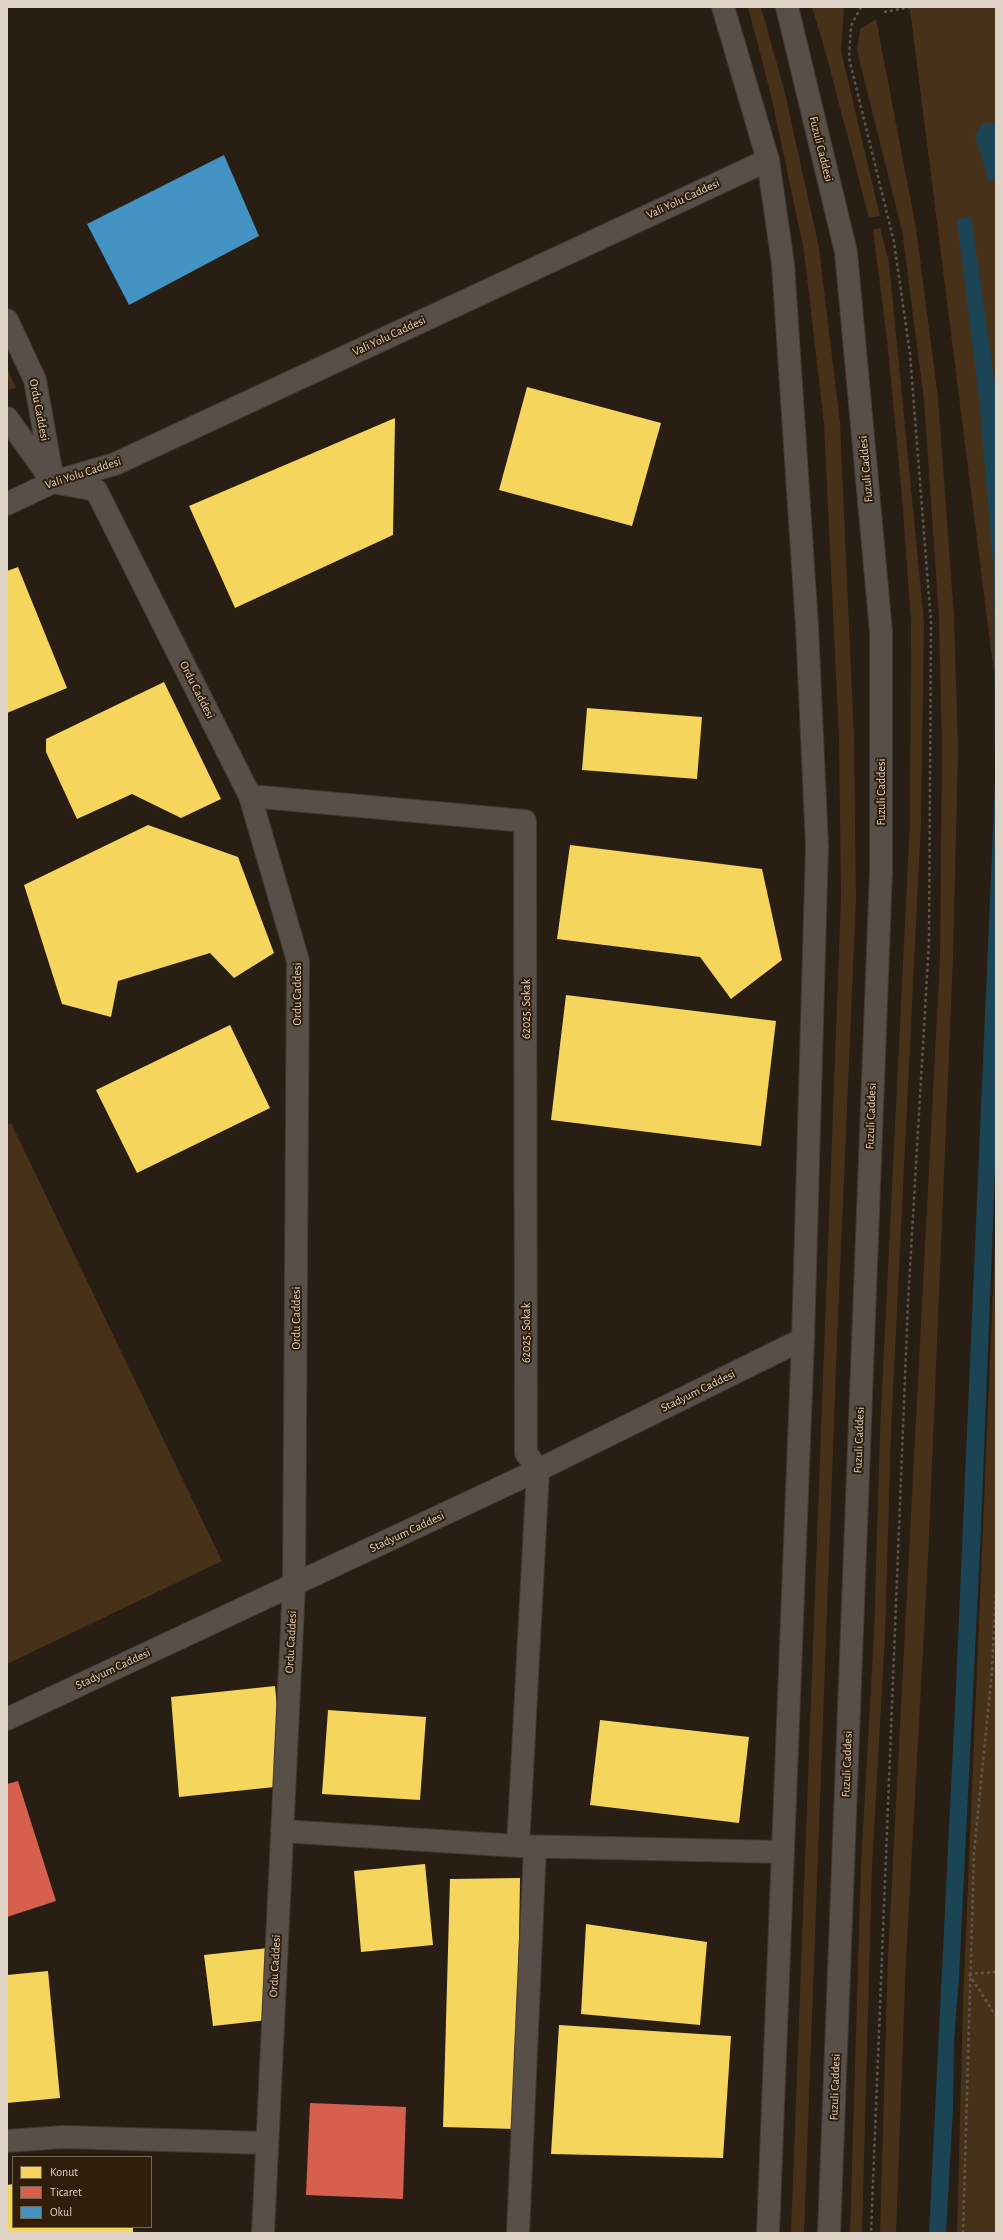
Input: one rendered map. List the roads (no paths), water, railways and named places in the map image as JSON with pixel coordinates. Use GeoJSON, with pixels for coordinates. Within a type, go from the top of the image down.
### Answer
{"type":"FeatureCollection","features":[{"type":"Feature","properties":{"kind":"main road"},"geometry":{"type":"LineString","coordinates":[[723,7],[768,160],[783,272],[807,626],[817,846],[803,1339],[768,2233]]}},
{"type":"Feature","properties":{"kind":"main road","name":"Fuzuli Caddesi"},"geometry":{"type":"LineString","coordinates":[[787,7],[846,252],[881,632],[881,871],[829,2233]]}},
{"type":"Feature","properties":{"kind":"main road","name":"Vali Yolu Caddesi"},"geometry":{"type":"LineString","coordinates":[[7,504],[53,482],[115,464],[768,160]]}},
{"type":"Feature","properties":{"kind":"main road","name":"Ordu Caddesi"},"geometry":{"type":"LineString","coordinates":[[7,320],[35,380],[53,482]]}},
{"type":"Feature","properties":{"kind":"main road","name":"Ordu Caddesi"},"geometry":{"type":"LineString","coordinates":[[7,418],[53,482],[96,490],[250,796],[298,961],[294,1585],[266,2143],[263,2233]]}},
{"type":"Feature","properties":{"kind":"main road","name":"62025. Sokak"},"geometry":{"type":"LineString","coordinates":[[250,796],[525,821],[526,1452],[538,1470]]}},
{"type":"Feature","properties":{"kind":"main road","name":"Stadyum Caddesi"},"geometry":{"type":"LineString","coordinates":[[7,1719],[538,1470],[803,1339]]}},
{"type":"Feature","properties":{"kind":"main road"},"geometry":{"type":"LineString","coordinates":[[518,2233],[526,1846],[538,1470]]}},
{"type":"Feature","properties":{"kind":"main road"},"geometry":{"type":"LineString","coordinates":[[282,1831],[526,1846],[782,1852]]}},
{"type":"Feature","properties":{"kind":"main road"},"geometry":{"type":"LineString","coordinates":[[7,2141],[63,2137],[266,2143]]}},
{"type":"Feature","properties":{"kind":"water"},"geometry":{"type":"Polygon","coordinates":[[[983,123],[996,123],[996,180],[989,181],[975,136],[983,123]]]}},
{"type":"Feature","properties":{"kind":"water"},"geometry":{"type":"Polygon","coordinates":[[[971,216],[996,392],[996,1146],[981,1528],[959,1978],[954,2041],[953,2109],[946,2233],[929,2233],[956,1687],[995,783],[994,574],[979,397],[957,220],[971,216]]]}}]}
